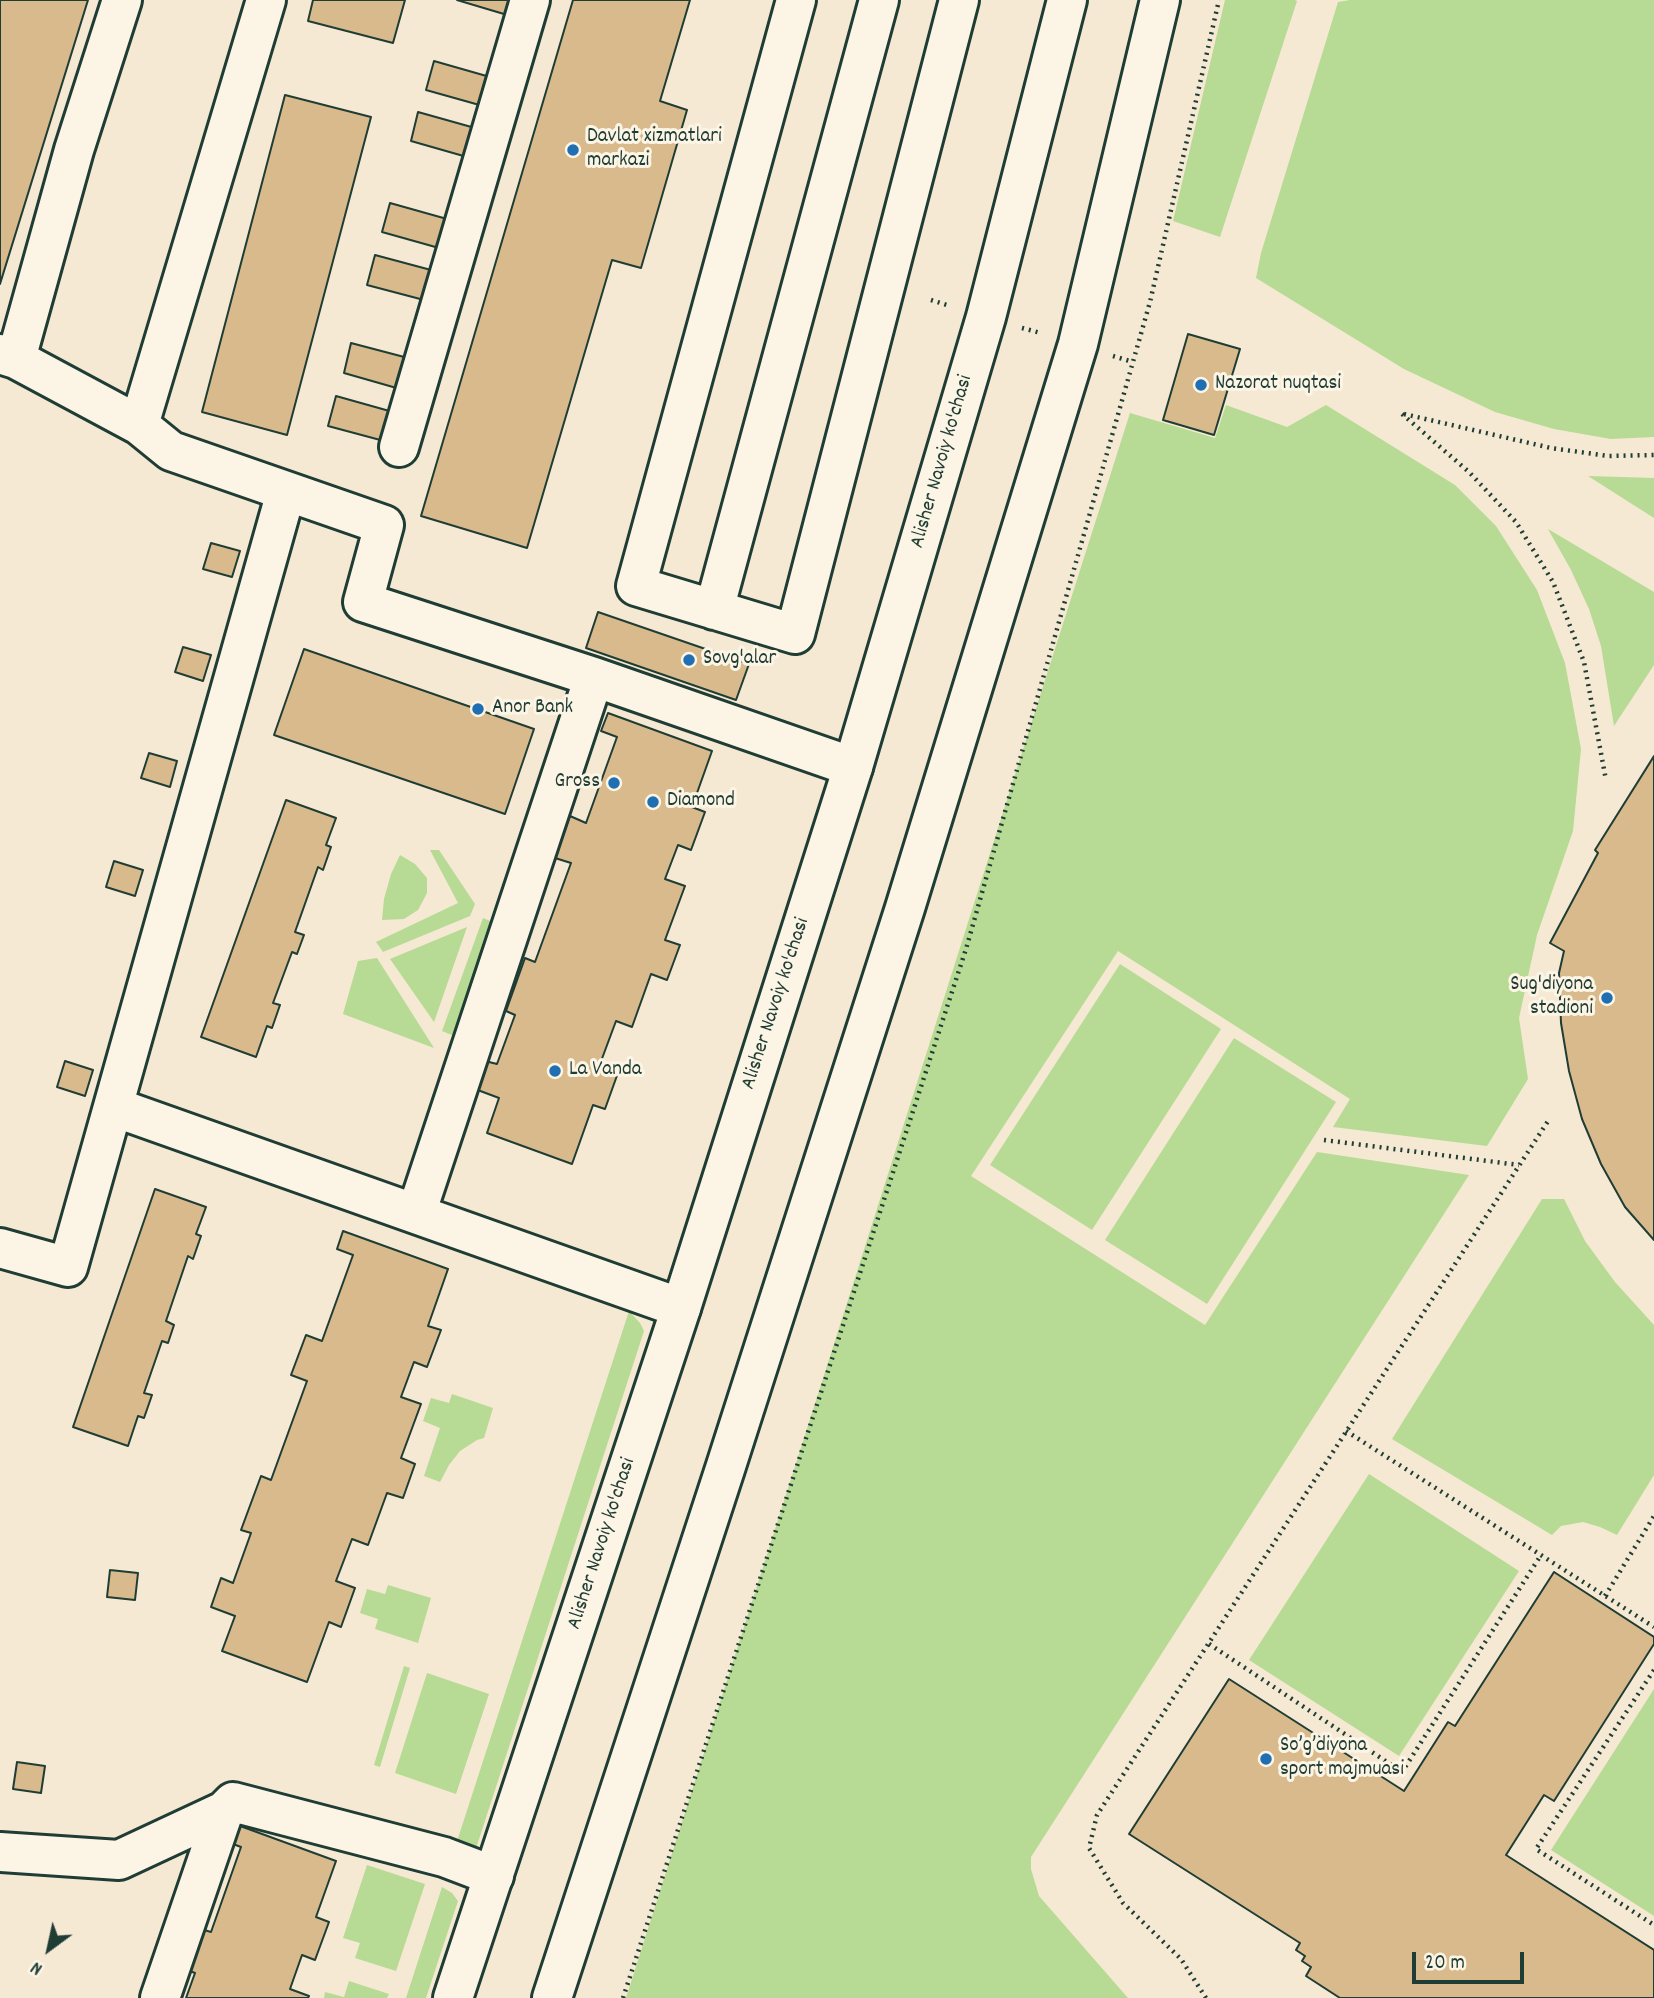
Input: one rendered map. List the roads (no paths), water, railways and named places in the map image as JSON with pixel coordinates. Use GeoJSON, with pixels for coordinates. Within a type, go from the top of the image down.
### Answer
{"type":"FeatureCollection","features":[{"type":"Feature","properties":{"kind":"main road"},"geometry":{"type":"LineString","coordinates":[[122,0],[8,357],[139,425],[171,452],[384,525],[363,602],[594,677],[853,766]]}},
{"type":"Feature","properties":{"kind":"main road"},"geometry":{"type":"LineString","coordinates":[[139,425],[265,0]]}},
{"type":"Feature","properties":{"kind":"main road"},"geometry":{"type":"LineString","coordinates":[[399,447],[530,0]]}},
{"type":"Feature","properties":{"kind":"main road"},"geometry":{"type":"LineString","coordinates":[[796,0],[636,586],[795,634],[959,0]]}},
{"type":"Feature","properties":{"kind":"main road"},"geometry":{"type":"LineString","coordinates":[[714,610],[879,0]]}},
{"type":"Feature","properties":{"kind":"main road","name":"Alisher Navoiy ko'chasi"},"geometry":{"type":"LineString","coordinates":[[453,1998],[681,1308],[853,766],[986,317],[1067,0]]}},
{"type":"Feature","properties":{"kind":"main road"},"geometry":{"type":"LineString","coordinates":[[552,1998],[905,908],[1078,344],[1160,0]]}},
{"type":"Feature","properties":{"kind":"main road"},"geometry":{"type":"LineString","coordinates":[[0,1248],[68,1267],[286,492]]}},
{"type":"Feature","properties":{"kind":"main road"},"geometry":{"type":"LineString","coordinates":[[416,1214],[594,677]]}},
{"type":"Feature","properties":{"kind":"main road"},"geometry":{"type":"LineString","coordinates":[[114,1107],[681,1308]]}},
{"type":"Feature","properties":{"kind":"main road"},"geometry":{"type":"LineString","coordinates":[[0,1852],[119,1860],[224,1811],[233,1802],[443,1857],[494,1876]]}},
{"type":"Feature","properties":{"kind":"main road"},"geometry":{"type":"LineString","coordinates":[[160,1998],[224,1811]]}},
{"type":"Feature","properties":{"kind":"place","name":"Davlat xizmatlari markazi"},"geometry":{"type":"Point","coordinates":[573,150]}},
{"type":"Feature","properties":{"kind":"place","name":"Nazorat nuqtasi"},"geometry":{"type":"Point","coordinates":[1201,385]}},
{"type":"Feature","properties":{"kind":"place","name":"Sovg'alar"},"geometry":{"type":"Point","coordinates":[689,660]}},
{"type":"Feature","properties":{"kind":"place","name":"Anor Bank"},"geometry":{"type":"Point","coordinates":[478,709]}},
{"type":"Feature","properties":{"kind":"place","name":"Gross"},"geometry":{"type":"Point","coordinates":[614,783]}},
{"type":"Feature","properties":{"kind":"place","name":"Diamond"},"geometry":{"type":"Point","coordinates":[653,802]}},
{"type":"Feature","properties":{"kind":"place","name":"Sug'diyona stadioni"},"geometry":{"type":"Point","coordinates":[1607,998]}},
{"type":"Feature","properties":{"kind":"place","name":"La Vanda"},"geometry":{"type":"Point","coordinates":[555,1071]}},
{"type":"Feature","properties":{"kind":"place","name":"So’g’diyona sport majmuasi"},"geometry":{"type":"Point","coordinates":[1266,1759]}}]}
